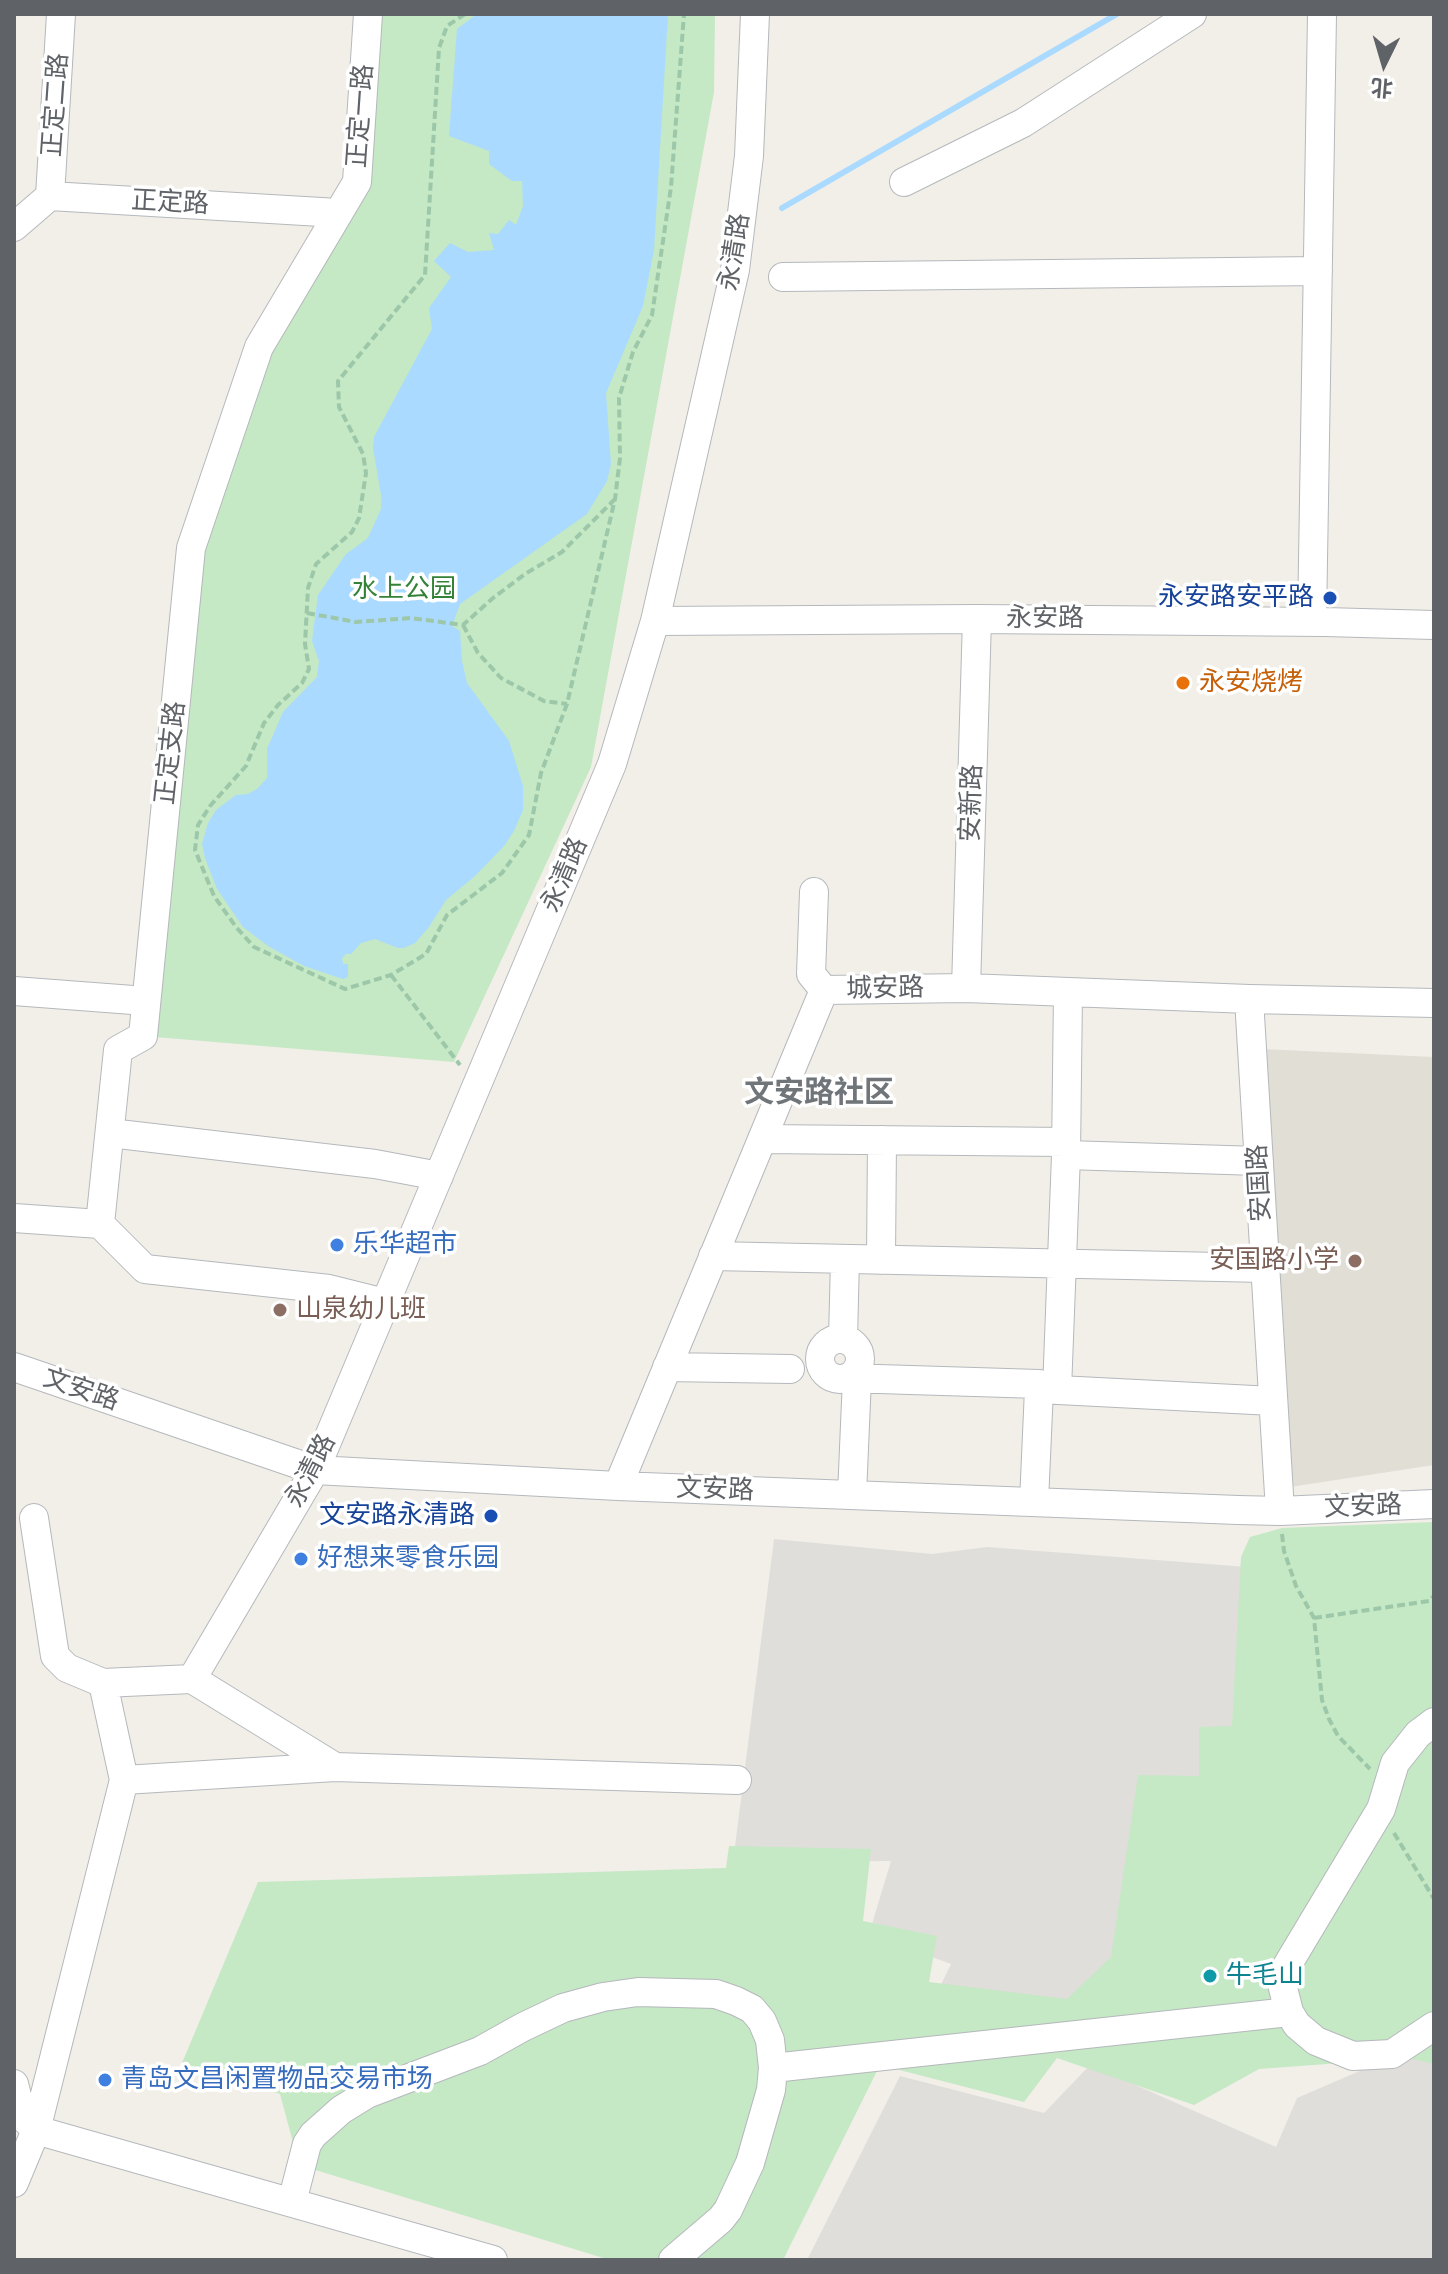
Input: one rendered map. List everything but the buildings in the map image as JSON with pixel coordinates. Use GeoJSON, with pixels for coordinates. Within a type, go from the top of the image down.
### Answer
{"type":"FeatureCollection","features":[{"type":"Feature","properties":{"kind":"street","name":"正定二路"},"geometry":{"type":"LineString","coordinates":[[50,196],[61,14]]}},
{"type":"Feature","properties":{"kind":"street","name":"正定一路"},"geometry":{"type":"LineString","coordinates":[[338,213],[357,182],[368,14]]}},
{"type":"Feature","properties":{"kind":"street","name":"永清路"},"geometry":{"type":"LineString","coordinates":[[192,1679],[315,1470],[612,764],[655,621],[735,270],[749,156],[755,14]]}},
{"type":"Feature","properties":{"kind":"street"},"geometry":{"type":"LineString","coordinates":[[904,182],[1023,123],[1192,14]]}},
{"type":"Feature","properties":{"kind":"street"},"geometry":{"type":"LineString","coordinates":[[1312,621],[1322,14]]}},
{"type":"Feature","properties":{"kind":"street","name":"正定路"},"geometry":{"type":"LineString","coordinates":[[50,196],[338,213]]}},
{"type":"Feature","properties":{"kind":"street"},"geometry":{"type":"LineString","coordinates":[[14,227],[50,196]]}},
{"type":"Feature","properties":{"kind":"street","name":"正定支路"},"geometry":{"type":"LineString","coordinates":[[100,1224],[118,1050],[143,1036],[191,548],[259,347],[338,213]]}},
{"type":"Feature","properties":{"kind":"street"},"geometry":{"type":"LineString","coordinates":[[783,277],[1318,271]]}},
{"type":"Feature","properties":{"kind":"street","name":"永安路"},"geometry":{"type":"LineString","coordinates":[[655,621],[977,619],[1434,625]]}},
{"type":"Feature","properties":{"kind":"street","name":"安新路"},"geometry":{"type":"LineString","coordinates":[[966,988],[977,619]]}},
{"type":"Feature","properties":{"kind":"street"},"geometry":{"type":"LineString","coordinates":[[814,892],[811,974],[824,990]]}},
{"type":"Feature","properties":{"kind":"street","name":"城安路"},"geometry":{"type":"LineString","coordinates":[[618,1486],[824,990],[966,988],[1434,1003]]}},
{"type":"Feature","properties":{"kind":"street"},"geometry":{"type":"LineString","coordinates":[[14,991],[146,1001]]}},
{"type":"Feature","properties":{"kind":"street"},"geometry":{"type":"LineString","coordinates":[[1034,1502],[1062,1263],[1068,992]]}},
{"type":"Feature","properties":{"kind":"street","name":"安国路"},"geometry":{"type":"LineString","coordinates":[[1249,999],[1280,1511]]}},
{"type":"Feature","properties":{"kind":"street"},"geometry":{"type":"LineString","coordinates":[[110,1133],[375,1164],[439,1176]]}},
{"type":"Feature","properties":{"kind":"street"},"geometry":{"type":"LineString","coordinates":[[762,1139],[882,1140],[1259,1161]]}},
{"type":"Feature","properties":{"kind":"street"},"geometry":{"type":"LineString","coordinates":[[881,1260],[882,1140]]}},
{"type":"Feature","properties":{"kind":"street"},"geometry":{"type":"LineString","coordinates":[[14,1218],[100,1224],[145,1269],[329,1289],[385,1303]]}},
{"type":"Feature","properties":{"kind":"street"},"geometry":{"type":"LineString","coordinates":[[713,1256],[1265,1268]]}},
{"type":"Feature","properties":{"kind":"street"},"geometry":{"type":"LineString","coordinates":[[845,1259],[843,1339],[830,1341],[821,1351],[821,1364],[828,1375],[840,1379],[1039,1384],[1048,1390],[1273,1401]]}},
{"type":"Feature","properties":{"kind":"street","name":"文安路"},"geometry":{"type":"LineString","coordinates":[[14,1367],[315,1470],[618,1486],[1280,1511],[1434,1504]]}},
{"type":"Feature","properties":{"kind":"street"},"geometry":{"type":"LineString","coordinates":[[667,1367],[790,1369]]}},
{"type":"Feature","properties":{"kind":"street"},"geometry":{"type":"LineString","coordinates":[[852,1378],[852,1495]]}},
{"type":"Feature","properties":{"kind":"street"},"geometry":{"type":"LineString","coordinates":[[34,1518],[55,1656],[67,1668],[103,1683],[192,1679],[335,1767]]}},
{"type":"Feature","properties":{"kind":"street"},"geometry":{"type":"LineString","coordinates":[[14,2183],[36,2130],[124,1780],[103,1683]]}},
{"type":"Feature","properties":{"kind":"street"},"geometry":{"type":"LineString","coordinates":[[1434,1722],[1418,1734],[1395,1763],[1381,1809],[1288,1964],[1283,1988],[1289,2012],[1297,2025],[1316,2041],[1353,2056],[1392,2054],[1434,2026]]}},
{"type":"Feature","properties":{"kind":"street"},"geometry":{"type":"LineString","coordinates":[[124,1780],[335,1767],[737,1780]]}},
{"type":"Feature","properties":{"kind":"street"},"geometry":{"type":"LineString","coordinates":[[292,2202],[307,2144],[313,2135],[341,2110],[367,2094],[480,2051],[563,2008],[603,1997],[638,1992],[716,1994],[752,2009],[762,2021],[770,2040],[773,2068],[771,2090],[750,2163],[728,2210],[673,2260]]}},
{"type":"Feature","properties":{"kind":"street"},"geometry":{"type":"LineString","coordinates":[[773,2068],[1289,2012]]}},
{"type":"Feature","properties":{"kind":"street"},"geometry":{"type":"LineString","coordinates":[[14,2084],[20,2108],[36,2130],[493,2260]]}},
{"type":"Feature","properties":{"kind":"path"},"geometry":{"type":"LineString","coordinates":[[465,14],[447,26],[439,48],[425,275],[338,381],[339,407],[363,454],[366,473],[359,518],[352,532],[316,564],[308,588],[305,644],[309,669],[302,683],[264,723],[246,766],[210,806],[198,825],[195,850],[214,896],[236,927],[254,947],[345,989],[391,975],[426,954],[447,915],[502,873],[529,835],[541,773],[567,704],[615,499],[620,458],[619,398],[633,352],[652,315],[671,187],[684,14]]}},
{"type":"Feature","properties":{"kind":"path"},"geometry":{"type":"LineString","coordinates":[[307,613],[356,622],[411,618],[463,625],[525,574],[562,552],[615,499]]}},
{"type":"Feature","properties":{"kind":"path"},"geometry":{"type":"LineString","coordinates":[[463,625],[478,653],[501,678],[544,701],[567,704]]}},
{"type":"Feature","properties":{"kind":"path"},"geometry":{"type":"LineString","coordinates":[[391,975],[476,1086]]}},
{"type":"Feature","properties":{"kind":"path"},"geometry":{"type":"LineString","coordinates":[[1280,1511],[1284,1551],[1296,1586],[1314,1618],[1322,1700],[1338,1736],[1371,1770]]}},
{"type":"Feature","properties":{"kind":"path"},"geometry":{"type":"LineString","coordinates":[[1314,1618],[1429,1601],[1434,1596]]}},
{"type":"Feature","properties":{"kind":"path"},"geometry":{"type":"LineString","coordinates":[[1381,1809],[1434,1899]]}},
{"type":"Feature","properties":{"kind":"shaded area","name":"安国路小学"},"geometry":{"type":"Polygon","coordinates":[[[1262,1049],[1434,1057],[1434,1465],[1290,1487],[1262,1049]]]}},
{"type":"Feature","properties":{"kind":"shaded area"},"geometry":{"type":"Polygon","coordinates":[[[774,1539],[932,1554],[987,1547],[1260,1568],[1257,1744],[1125,2006],[926,2016],[951,1964],[869,1934],[891,1861],[733,1862],[774,1539]]]}},
{"type":"Feature","properties":{"kind":"shaded area"},"geometry":{"type":"Polygon","coordinates":[[[1434,2039],[1434,2260],[807,2260],[900,2076],[1044,2113],[1090,2065],[1276,2147],[1297,2098],[1434,2039]]]}},
{"type":"Feature","properties":{"kind":"green space","name":"水上公园"},"geometry":{"type":"Polygon","coordinates":[[[368,14],[715,14],[714,92],[591,767],[454,1062],[143,1036],[193,537],[259,347],[357,182],[368,14]]]}},
{"type":"Feature","properties":{"kind":"green space"},"geometry":{"type":"Polygon","coordinates":[[[1434,1522],[1434,2064],[1408,2058],[1259,2069],[1194,2105],[1057,2058],[1024,2102],[880,2065],[783,2260],[610,2260],[299,2165],[280,2094],[182,2063],[258,1882],[726,1868],[729,1846],[871,1849],[863,1921],[937,1936],[929,1982],[1067,1999],[1111,1957],[1138,1775],[1199,1776],[1199,1727],[1232,1726],[1241,1557],[1250,1537],[1282,1528],[1434,1522]]]}},
{"type":"Feature","properties":{"kind":"water"},"geometry":{"type":"Polygon","coordinates":[[[477,14],[668,14],[654,250],[643,306],[606,393],[611,464],[607,481],[587,514],[460,604],[452,626],[460,631],[467,683],[509,741],[523,786],[523,810],[504,846],[446,900],[415,943],[398,948],[375,939],[361,943],[351,954],[342,958],[343,964],[348,964],[348,977],[343,979],[304,966],[268,946],[243,927],[217,889],[202,844],[208,823],[216,810],[236,795],[257,789],[267,778],[267,749],[283,712],[317,677],[319,661],[312,641],[318,595],[346,554],[368,538],[381,509],[374,437],[432,329],[429,308],[451,277],[434,261],[450,243],[468,252],[494,250],[489,233],[498,234],[509,220],[516,225],[523,206],[522,181],[512,181],[489,164],[489,151],[449,136],[457,29],[477,14]]]}},
{"type":"Feature","properties":{"kind":"waterway"},"geometry":{"type":"LineString","coordinates":[[782,208],[1117,14]]}},
{"type":"Feature","properties":{"kind":"place","name":"永安路安平路"},"geometry":{"type":"Point","coordinates":[1330,598]}},
{"type":"Feature","properties":{"kind":"place","name":"永安烧烤"},"geometry":{"type":"Point","coordinates":[1183,683]}},
{"type":"Feature","properties":{"kind":"place","name":"乐华超市"},"geometry":{"type":"Point","coordinates":[337,1245]}},
{"type":"Feature","properties":{"kind":"place","name":"安国路小学"},"geometry":{"type":"Point","coordinates":[1355,1261]}},
{"type":"Feature","properties":{"kind":"place","name":"山泉幼儿班"},"geometry":{"type":"Point","coordinates":[280,1310]}},
{"type":"Feature","properties":{"kind":"place","name":"文安路永清路"},"geometry":{"type":"Point","coordinates":[491,1516]}},
{"type":"Feature","properties":{"kind":"place","name":"好想来零食乐园"},"geometry":{"type":"Point","coordinates":[301,1559]}},
{"type":"Feature","properties":{"kind":"place","name":"牛毛山"},"geometry":{"type":"Point","coordinates":[1210,1976]}},
{"type":"Feature","properties":{"kind":"place","name":"青岛文昌闲置物品交易市场"},"geometry":{"type":"Point","coordinates":[105,2080]}},
{"type":"Feature","properties":{"kind":"district","name":"文安路社区"},"geometry":{"type":"Point","coordinates":[819,1094]}}]}
